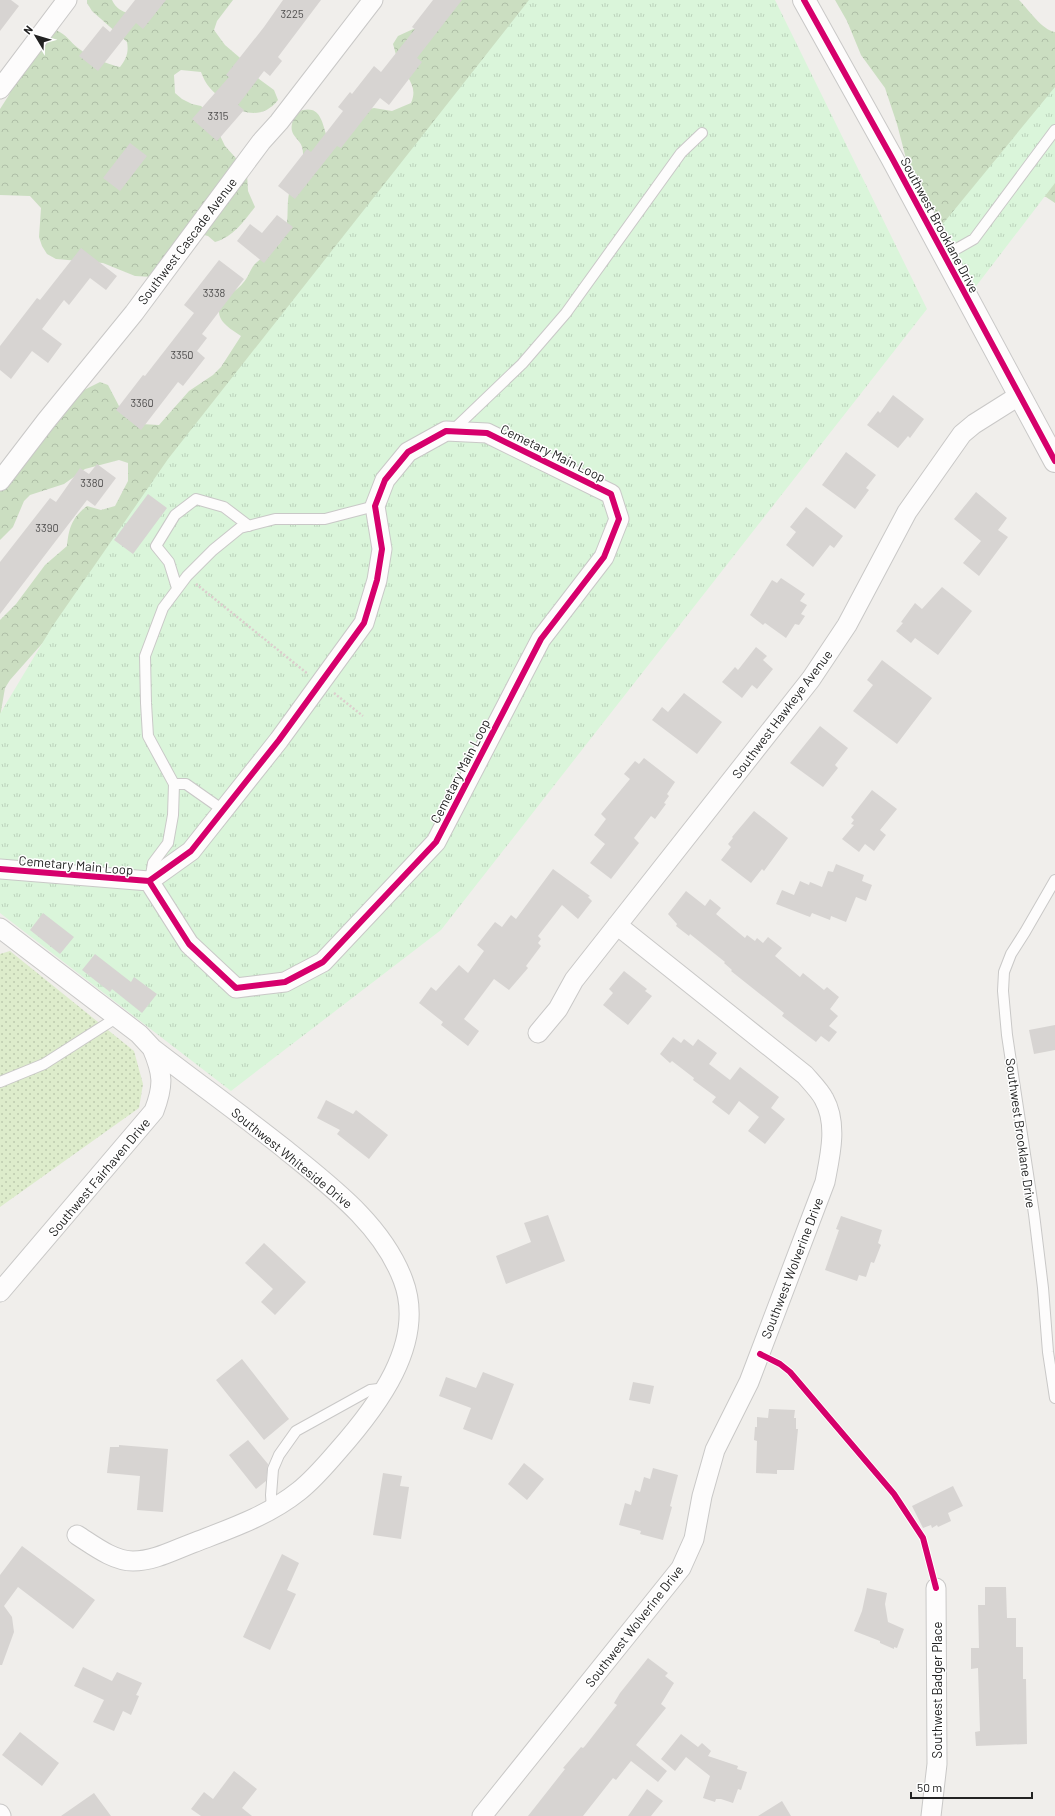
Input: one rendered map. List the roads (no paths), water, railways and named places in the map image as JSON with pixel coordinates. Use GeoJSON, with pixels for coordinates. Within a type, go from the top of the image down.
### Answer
{"type":"FeatureCollection","features":[{"type":"Feature","properties":{"kind":"street"},"geometry":{"type":"LineString","coordinates":[[0,89],[67,0]]}},
{"type":"Feature","properties":{"kind":"street","name":"Southwest Cascade Avenue"},"geometry":{"type":"LineString","coordinates":[[0,481],[46,421],[134,313],[261,142],[279,122],[373,0]]}},
{"type":"Feature","properties":{"kind":"street","name":"Southwest Brooklane Drive"},"geometry":{"type":"LineString","coordinates":[[804,0],[892,158],[1055,461]]}},
{"type":"Feature","properties":{"kind":"street","name":"Southwest Hawkeye Avenue"},"geometry":{"type":"LineString","coordinates":[[538,1033],[558,1009],[574,980],[811,679],[831,651],[847,625],[907,512],[962,434],[987,415],[1020,395]]}},
{"type":"Feature","properties":{"kind":"street","name":"Cemetary Main Loop"},"geometry":{"type":"LineString","coordinates":[[0,869],[149,882],[191,851],[279,740],[364,623],[377,580],[382,549],[375,506],[385,480],[408,452],[446,431],[487,433],[611,494],[619,519],[604,557],[541,639],[436,842],[323,962],[286,982],[236,988],[189,944],[149,882]]}},
{"type":"Feature","properties":{"kind":"street","name":"Southwest Wolverine Drive"},"geometry":{"type":"LineString","coordinates":[[482,1816],[681,1568],[694,1539],[702,1496],[715,1450],[749,1382],[825,1182],[831,1148],[830,1118],[824,1099],[805,1075],[618,925]]}},
{"type":"Feature","properties":{"kind":"street","name":"Southwest Whiteside Drive"},"geometry":{"type":"LineString","coordinates":[[0,928],[116,1018],[139,1034],[152,1048],[254,1125],[355,1209],[392,1255],[404,1281],[408,1296],[409,1318],[401,1356],[386,1388],[351,1436],[314,1478],[298,1492],[272,1509],[232,1528],[147,1560],[131,1561],[115,1557],[76,1535]]}},
{"type":"Feature","properties":{"kind":"street","name":"Southwest Fairhaven Drive"},"geometry":{"type":"LineString","coordinates":[[0,1292],[144,1125],[154,1111],[161,1093],[162,1078],[160,1066],[152,1048]]}},
{"type":"Feature","properties":{"kind":"street","name":"Southwest Badger Place"},"geometry":{"type":"LineString","coordinates":[[931,1816],[937,1764],[936,1588]]}},
{"type":"Feature","properties":{"kind":"lane"},"geometry":{"type":"LineString","coordinates":[[944,256],[974,239],[1055,130]]}},
{"type":"Feature","properties":{"kind":"lane"},"geometry":{"type":"LineString","coordinates":[[452,432],[522,364],[566,313],[681,153],[702,133]]}},
{"type":"Feature","properties":{"kind":"lane"},"geometry":{"type":"LineString","coordinates":[[177,588],[169,562],[156,546],[175,515],[196,499],[224,507],[249,526]]}},
{"type":"Feature","properties":{"kind":"lane"},"geometry":{"type":"LineString","coordinates":[[149,882],[153,863],[168,843],[173,815],[174,784],[148,736],[145,656],[163,608],[187,576],[218,545],[240,528],[274,518],[325,519],[375,506]]}},
{"type":"Feature","properties":{"kind":"lane"},"geometry":{"type":"LineString","coordinates":[[174,784],[186,784],[223,810]]}},
{"type":"Feature","properties":{"kind":"lane","name":"Southwest Brooklane Drive"},"geometry":{"type":"LineString","coordinates":[[1055,880],[1030,925],[1011,954],[1004,972],[1003,990],[1007,1035],[1034,1214],[1043,1288],[1048,1352],[1055,1398]]}},
{"type":"Feature","properties":{"kind":"lane"},"geometry":{"type":"LineString","coordinates":[[0,1082],[44,1064],[116,1018]]}},
{"type":"Feature","properties":{"kind":"lane"},"geometry":{"type":"LineString","coordinates":[[272,1509],[271,1495],[273,1469],[279,1455],[296,1431],[370,1390],[386,1388]]}}]}
